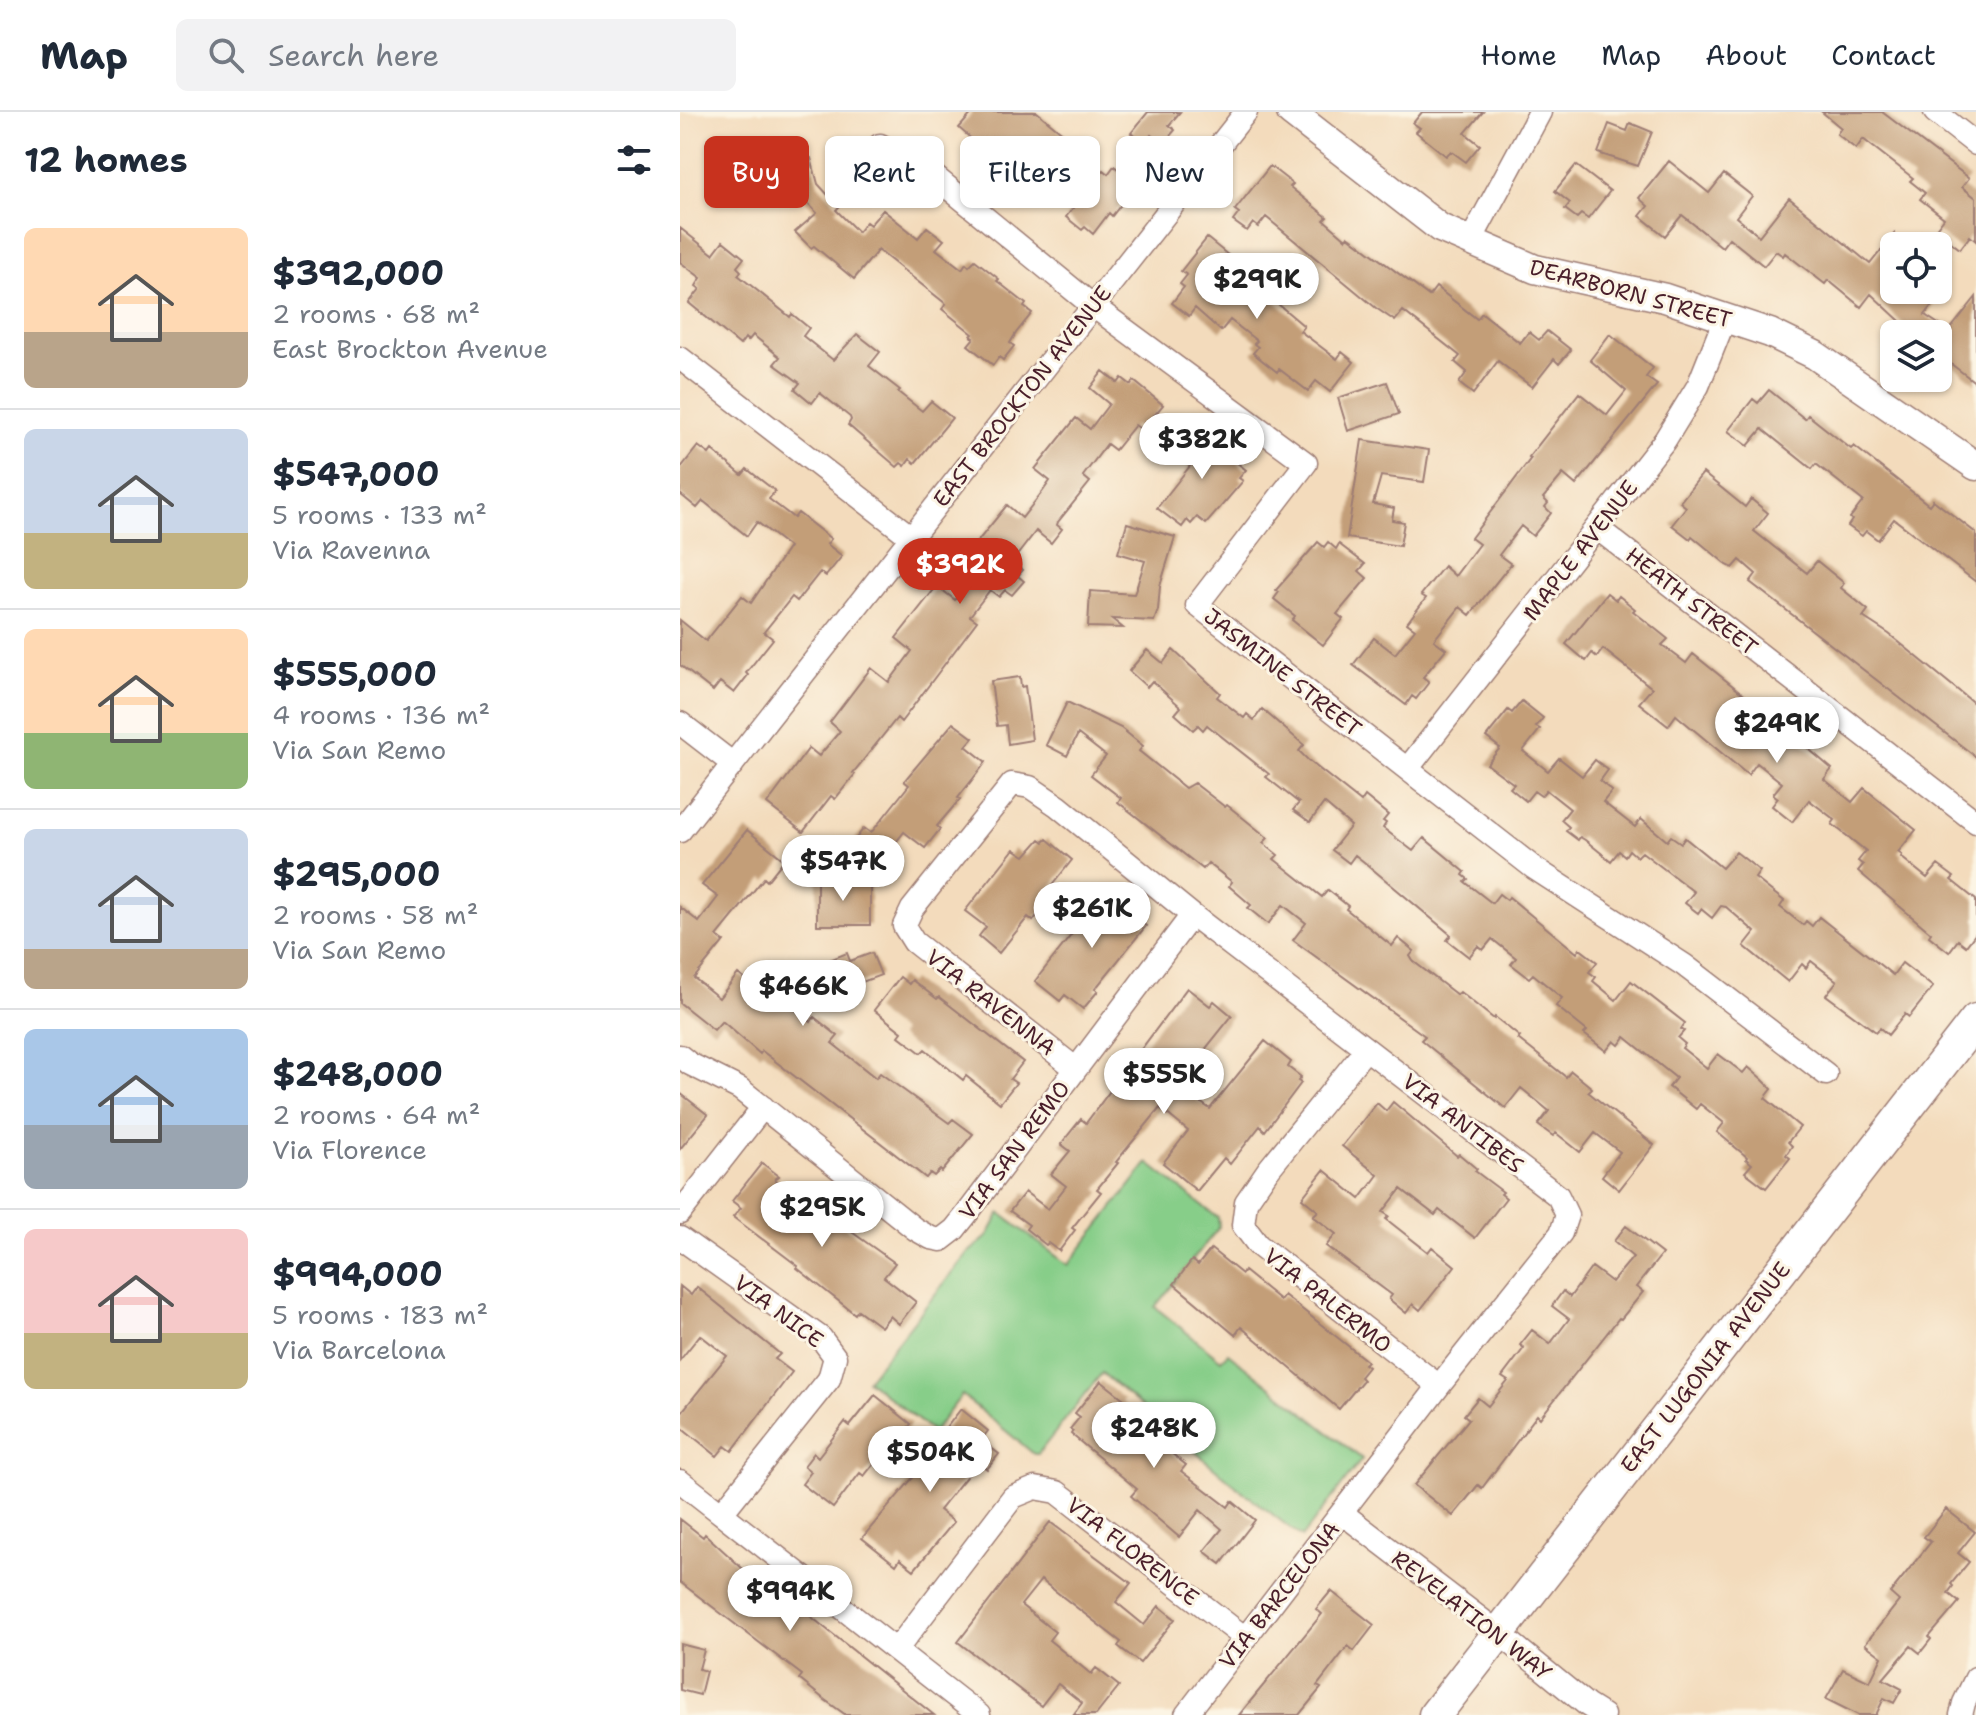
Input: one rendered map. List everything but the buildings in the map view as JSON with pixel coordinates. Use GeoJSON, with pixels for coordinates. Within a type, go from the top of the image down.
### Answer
{"type":"FeatureCollection","features":[{"type":"Feature","properties":{"kind":"main road","name":"EAST LUGONIA AVENUE"},"geometry":{"type":"LineString","coordinates":[[1435,1715],[1976,1020]]}},
{"type":"Feature","properties":{"kind":"street","name":"EAST BROCKTON AVENUE"},"geometry":{"type":"LineString","coordinates":[[680,831],[1246,112]]}},
{"type":"Feature","properties":{"kind":"street","name":"DEARBORN STREET"},"geometry":{"type":"LineString","coordinates":[[1291,112],[1440,228],[1535,269],[1665,298],[1770,333],[1815,355],[1976,466]]}},
{"type":"Feature","properties":{"kind":"street"},"geometry":{"type":"LineString","coordinates":[[1470,242],[1540,112]]}},
{"type":"Feature","properties":{"kind":"street"},"geometry":{"type":"LineString","coordinates":[[1935,112],[1976,144]]}},
{"type":"Feature","properties":{"kind":"street","name":"JASMINE STREET"},"geometry":{"type":"LineString","coordinates":[[944,184],[1093,306],[1306,463],[1197,605],[1534,868],[1684,965],[1826,1074]]}},
{"type":"Feature","properties":{"kind":"street","name":"MAPLE AVENUE"},"geometry":{"type":"LineString","coordinates":[[1408,768],[1665,440],[1698,386],[1726,316]]}},
{"type":"Feature","properties":{"kind":"street"},"geometry":{"type":"LineString","coordinates":[[680,358],[911,537]]}},
{"type":"Feature","properties":{"kind":"street","name":"HEATH STREET"},"geometry":{"type":"LineString","coordinates":[[1597,528],[1976,822]]}},
{"type":"Feature","properties":{"kind":"street"},"geometry":{"type":"LineString","coordinates":[[680,723],[733,764]]}},
{"type":"Feature","properties":{"kind":"street","name":"VIA RAVENNA"},"geometry":{"type":"LineString","coordinates":[[1058,806],[1030,787],[1012,784],[919,900],[904,926],[914,942],[1075,1068]]}},
{"type":"Feature","properties":{"kind":"street","name":"VIA ANTIBES"},"geometry":{"type":"LineString","coordinates":[[1058,806],[1192,915],[1558,1196],[1567,1215],[1561,1233],[1342,1513]]}},
{"type":"Feature","properties":{"kind":"street","name":"VIA SAN REMO"},"geometry":{"type":"LineString","coordinates":[[680,1056],[740,1089],[915,1229],[941,1240],[966,1215],[1192,915]]}},
{"type":"Feature","properties":{"kind":"street","name":"VIA PALERMO"},"geometry":{"type":"LineString","coordinates":[[1366,1049],[1268,1170],[1246,1202],[1243,1225],[1258,1245],[1439,1386]]}},
{"type":"Feature","properties":{"kind":"street"},"geometry":{"type":"LineString","coordinates":[[680,1213],[763,1107]]}},
{"type":"Feature","properties":{"kind":"street","name":"VIA NICE"},"geometry":{"type":"LineString","coordinates":[[680,1238],[821,1338],[835,1357],[829,1379],[722,1513]]}},
{"type":"Feature","properties":{"kind":"street"},"geometry":{"type":"LineString","coordinates":[[680,1481],[979,1715]]}},
{"type":"Feature","properties":{"kind":"street","name":"VIA FLORENCE"},"geometry":{"type":"LineString","coordinates":[[897,1649],[1013,1497],[1035,1488],[1057,1492],[1245,1638]]}},
{"type":"Feature","properties":{"kind":"street","name":"REVELATION WAY"},"geometry":{"type":"LineString","coordinates":[[1342,1513],[1603,1715]]}},
{"type":"Feature","properties":{"kind":"street","name":"VIA BARCELONA"},"geometry":{"type":"LineString","coordinates":[[1186,1715],[1342,1513]]}},
{"type":"Feature","properties":{"kind":"street"},"geometry":{"type":"LineString","coordinates":[[1961,1715],[1976,1678]]}},
{"type":"Feature","properties":{"kind":"green space"},"geometry":{"type":"Polygon","coordinates":[[[1148,1163],[1218,1218],[1219,1227],[1155,1307],[1221,1360],[1228,1353],[1362,1459],[1302,1537],[1237,1487],[1102,1373],[1038,1454],[1034,1454],[962,1395],[933,1432],[867,1380],[968,1253],[987,1237],[1000,1213],[1068,1265],[1148,1163]]]}}]}
